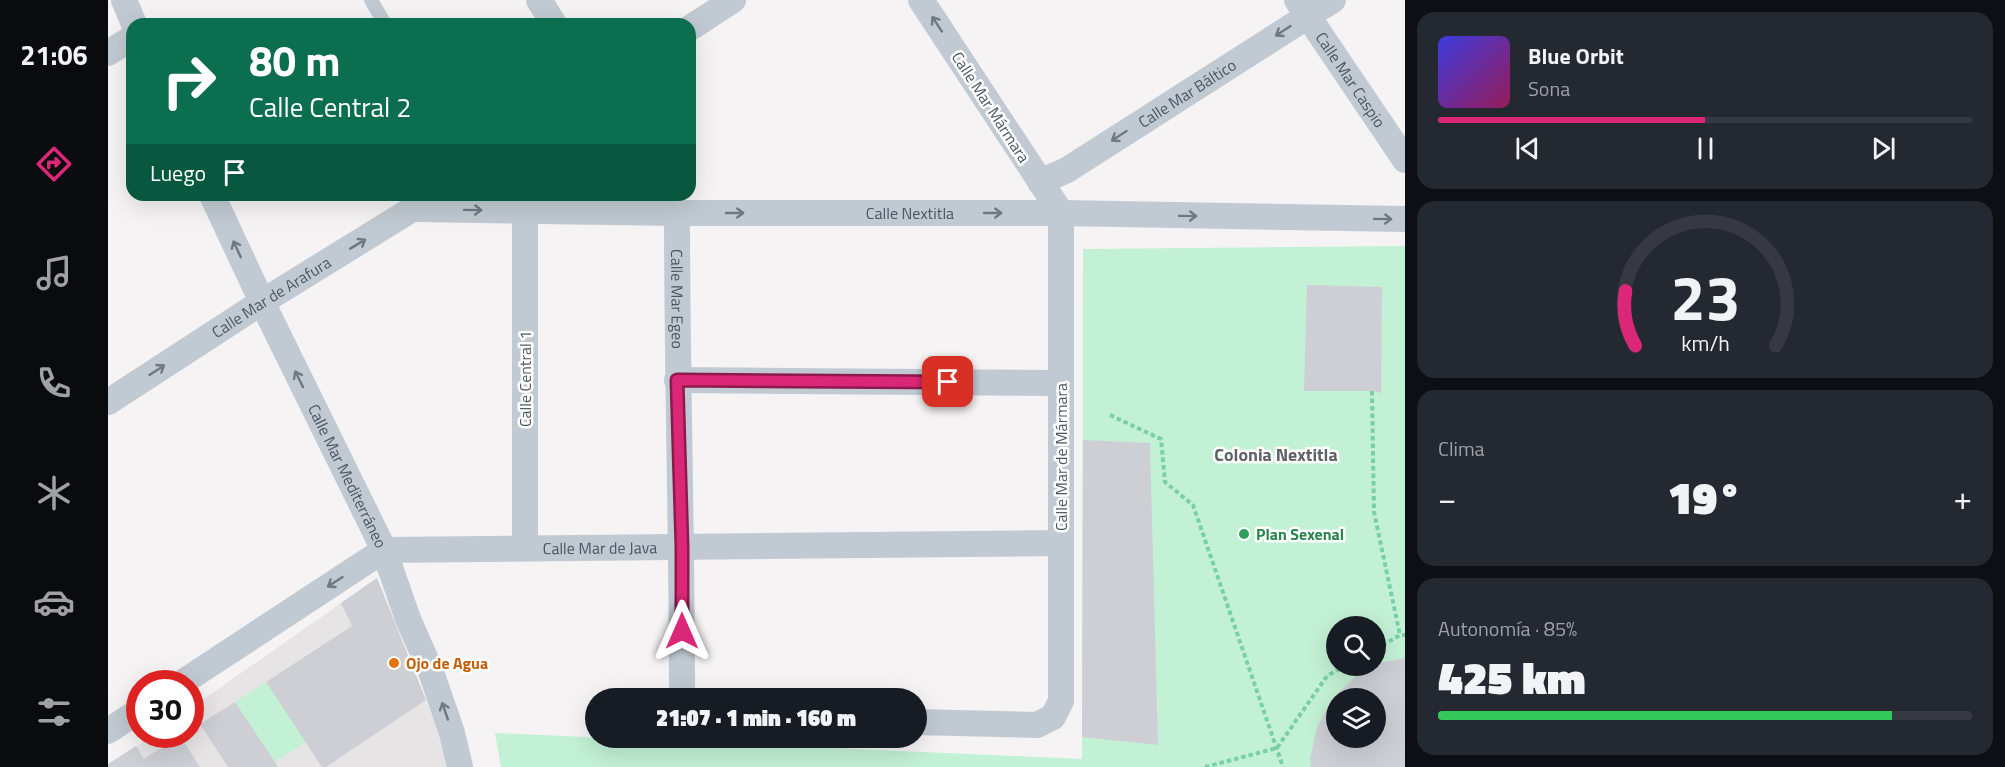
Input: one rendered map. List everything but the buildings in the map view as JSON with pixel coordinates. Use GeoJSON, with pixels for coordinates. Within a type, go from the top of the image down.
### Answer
{"type":"FeatureCollection","features":[{"type":"Feature","properties":{"kind":"street"},"geometry":{"type":"LineString","coordinates":[[124,0],[132,18]]}},
{"type":"Feature","properties":{"kind":"street"},"geometry":{"type":"LineString","coordinates":[[539,0],[550,18]]}},
{"type":"Feature","properties":{"kind":"street"},"geometry":{"type":"LineString","coordinates":[[696,24],[733,0]]}},
{"type":"Feature","properties":{"kind":"street","name":"Calle Mar Mármara"},"geometry":{"type":"LineString","coordinates":[[921,0],[1061,213]]}},
{"type":"Feature","properties":{"kind":"street","name":"Calle Mar Báltico"},"geometry":{"type":"LineString","coordinates":[[1040,182],[1067,170],[1302,8],[1333,0]]}},
{"type":"Feature","properties":{"kind":"street","name":"Calle Mar Caspio"},"geometry":{"type":"LineString","coordinates":[[1302,8],[1405,160]]}},
{"type":"Feature","properties":{"kind":"street"},"geometry":{"type":"LineString","coordinates":[[108,53],[126,42]]}},
{"type":"Feature","properties":{"kind":"street","name":"Calle Mar Mediterráneo"},"geometry":{"type":"LineString","coordinates":[[215,201],[384,550],[408,619],[430,669],[452,733],[460,767]]}},
{"type":"Feature","properties":{"kind":"street","name":"Calle Nextitla"},"geometry":{"type":"LineString","coordinates":[[425,202],[525,210],[671,204],[1405,219]]}},
{"type":"Feature","properties":{"kind":"street","name":"Calle Mar de Arafura"},"geometry":{"type":"LineString","coordinates":[[108,402],[262,302],[425,202]]}},
{"type":"Feature","properties":{"kind":"street","name":"Calle Mar Egeo"},"geometry":{"type":"LineString","coordinates":[[671,204],[682,547],[683,688]]}},
{"type":"Feature","properties":{"kind":"street","name":"Calle Central 1"},"geometry":{"type":"LineString","coordinates":[[525,210],[525,548]]}},
{"type":"Feature","properties":{"kind":"street","name":"Calle Mar de Mármara"},"geometry":{"type":"LineString","coordinates":[[927,723],[1037,725],[1053,717],[1060,701],[1061,213]]}},
{"type":"Feature","properties":{"kind":"street"},"geometry":{"type":"LineString","coordinates":[[677,380],[1061,383]]}},
{"type":"Feature","properties":{"kind":"street","name":"Calle Mar de Java"},"geometry":{"type":"LineString","coordinates":[[384,550],[1061,543]]}},
{"type":"Feature","properties":{"kind":"street"},"geometry":{"type":"LineString","coordinates":[[201,670],[384,550]]}},
{"type":"Feature","properties":{"kind":"street"},"geometry":{"type":"LineString","coordinates":[[108,731],[126,719]]}},
{"type":"Feature","properties":{"kind":"lane"},"geometry":{"type":"LineString","coordinates":[[371,0],[382,18]]}},
{"type":"Feature","properties":{"kind":"path"},"geometry":{"type":"LineString","coordinates":[[1372,391],[1374,512],[1402,635],[1386,644]]}},
{"type":"Feature","properties":{"kind":"path"},"geometry":{"type":"LineString","coordinates":[[1110,414],[1161,439],[1165,482],[1193,505],[1283,767]]}},
{"type":"Feature","properties":{"kind":"path"},"geometry":{"type":"LineString","coordinates":[[1205,767],[1277,748],[1327,676]]}},
{"type":"Feature","properties":{"kind":"shaded area"},"geometry":{"type":"Polygon","coordinates":[[[377,578],[441,737],[446,767],[108,767],[135,748],[204,748],[204,699],[377,578]]]}},
{"type":"Feature","properties":{"kind":"green space","name":"Plan Sexenal"},"geometry":{"type":"Polygon","coordinates":[[[1405,246],[1405,767],[501,767],[495,733],[585,737],[585,748],[834,748],[1082,759],[1083,249],[1405,246]]]}},
{"type":"Feature","properties":{"kind":"green space"},"geometry":{"type":"Polygon","coordinates":[[[266,682],[306,742],[275,762],[235,702],[266,682]]]}},
{"type":"Feature","properties":{"kind":"place","name":"Plan Sexenal"},"geometry":{"type":"Point","coordinates":[1244,534]}},
{"type":"Feature","properties":{"kind":"place","name":"Ojo de Agua"},"geometry":{"type":"Point","coordinates":[394,663]}},
{"type":"Feature","properties":{"kind":"district","name":"Colonia Nextitla"},"geometry":{"type":"Point","coordinates":[1276,454]}},
{"type":"Feature","properties":{"kind":"route"},"geometry":{"type":"LineString","coordinates":[[682,631],[677,380],[948,382]]}}]}
